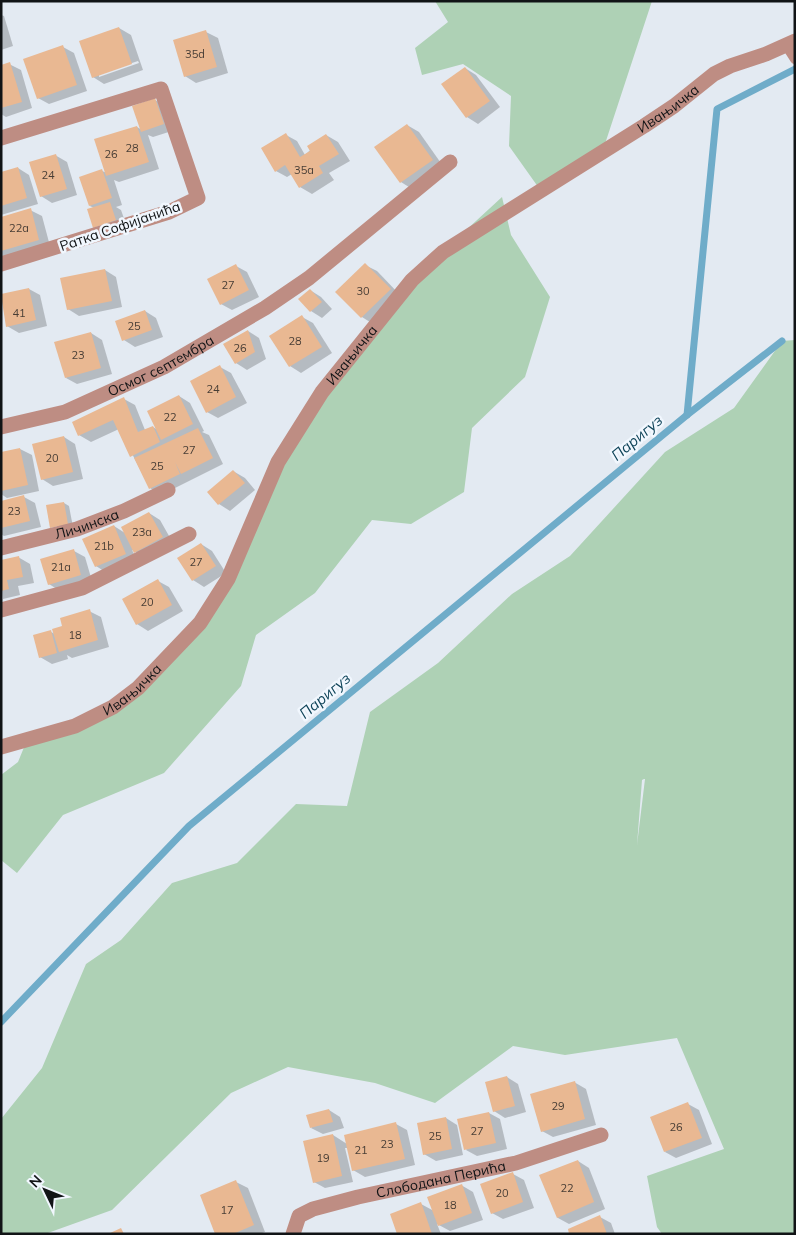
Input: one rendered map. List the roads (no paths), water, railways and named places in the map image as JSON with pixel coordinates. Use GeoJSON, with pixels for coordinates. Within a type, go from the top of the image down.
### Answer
{"type":"FeatureCollection","features":[{"type":"Feature","properties":{"kind":"street","name":"Ивањичка"},"geometry":{"type":"LineString","coordinates":[[1,747],[76,726],[113,707],[138,688],[168,658],[200,622],[228,579],[278,462],[322,392],[412,280],[443,252],[644,126],[674,106],[714,74],[730,66],[792,50]]}},
{"type":"Feature","properties":{"kind":"street","name":"Ратка Софијанића"},"geometry":{"type":"LineString","coordinates":[[1,138],[161,89],[198,198],[168,212],[1,264]]}},
{"type":"Feature","properties":{"kind":"street","name":"Осмог септембра"},"geometry":{"type":"LineString","coordinates":[[1,427],[66,412],[164,367],[265,308],[309,278],[450,162]]}},
{"type":"Feature","properties":{"kind":"street","name":"Личинска"},"geometry":{"type":"LineString","coordinates":[[1,548],[77,529],[124,511],[168,490]]}},
{"type":"Feature","properties":{"kind":"street"},"geometry":{"type":"LineString","coordinates":[[1,610],[82,588],[188,534]]}},
{"type":"Feature","properties":{"kind":"street","name":"Слободана Перића"},"geometry":{"type":"LineString","coordinates":[[293,1234],[299,1216],[313,1209],[380,1192],[516,1163],[600,1135]]}},
{"type":"Feature","properties":{"kind":"waterway","name":"Паригуз"},"geometry":{"type":"LineString","coordinates":[[687,415],[717,109],[795,69]]}},
{"type":"Feature","properties":{"kind":"waterway","name":"Паригуз"},"geometry":{"type":"LineString","coordinates":[[1,1022],[189,826],[687,415],[782,341]]}}]}
